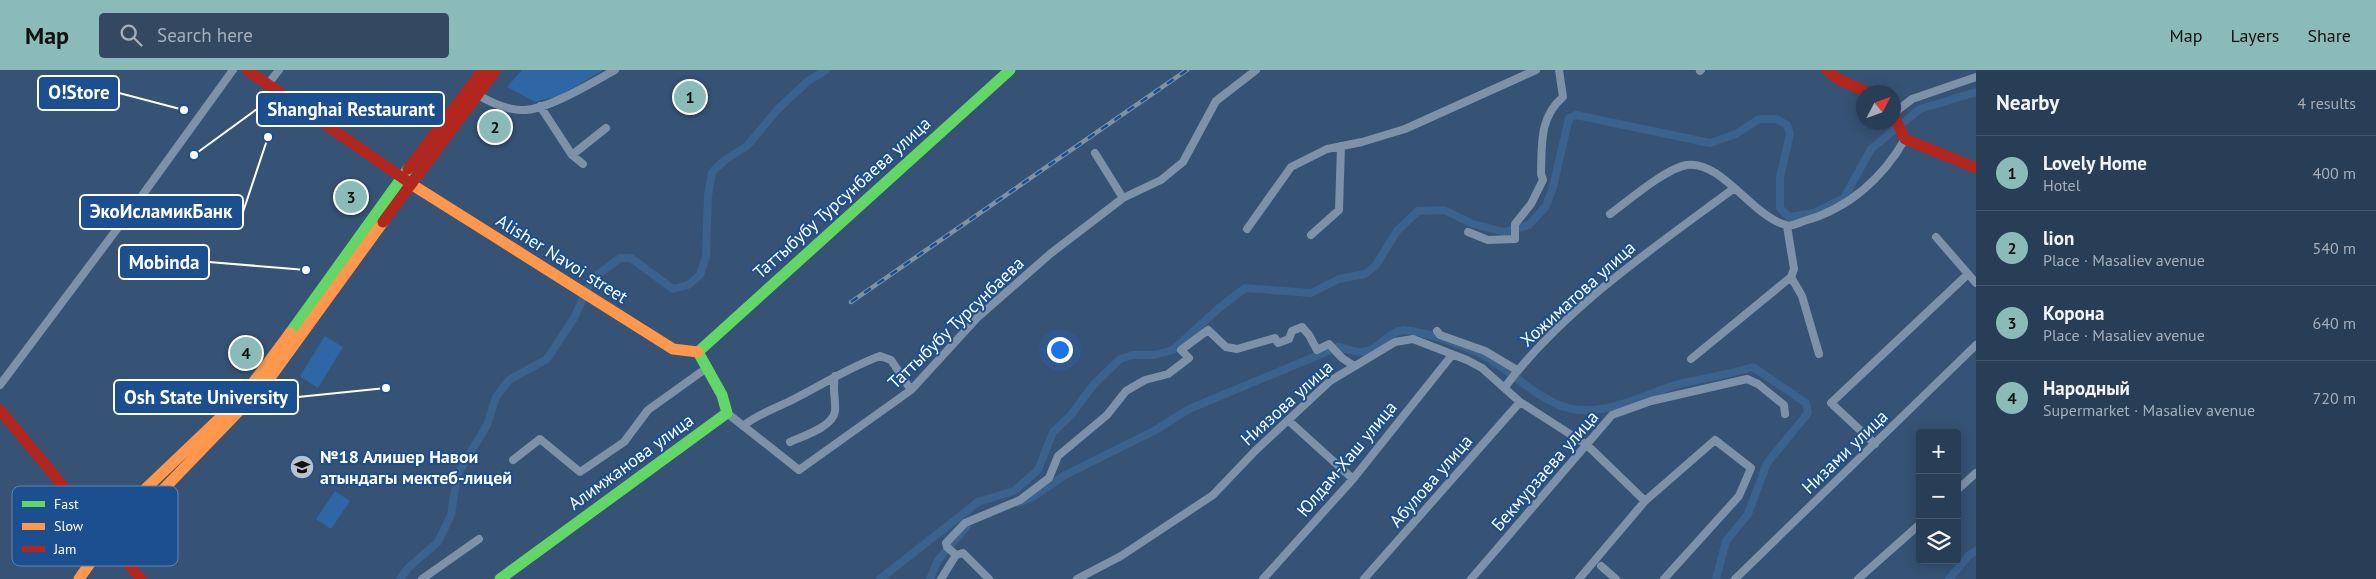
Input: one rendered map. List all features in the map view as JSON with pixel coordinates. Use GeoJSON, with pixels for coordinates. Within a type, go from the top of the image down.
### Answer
{"type":"FeatureCollection","features":[{"type":"Feature","properties":{"kind":"street"},"geometry":{"type":"LineString","coordinates":[[0,386],[153,182],[233,70]]}},
{"type":"Feature","properties":{"kind":"street"},"geometry":{"type":"LineString","coordinates":[[247,70],[268,84],[279,70]]}},
{"type":"Feature","properties":{"kind":"street"},"geometry":{"type":"LineString","coordinates":[[167,486],[267,382],[483,70]]}},
{"type":"Feature","properties":{"kind":"street"},"geometry":{"type":"LineString","coordinates":[[407,181],[478,95],[496,70]]}},
{"type":"Feature","properties":{"kind":"street"},"geometry":{"type":"LineString","coordinates":[[478,95],[487,100],[523,110],[566,96],[615,70]]}},
{"type":"Feature","properties":{"kind":"street","name":"Таттыбубу Турсунбаева улица"},"geometry":{"type":"LineString","coordinates":[[698,352],[1010,70]]}},
{"type":"Feature","properties":{"kind":"street","name":"Таттыбубу Турсунбаева"},"geometry":{"type":"LineString","coordinates":[[727,413],[799,470],[911,390],[977,318],[1050,254],[1123,198],[1161,180],[1183,162],[1216,101],[1256,70]]}},
{"type":"Feature","properties":{"kind":"street"},"geometry":{"type":"LineString","coordinates":[[1247,229],[1291,167],[1327,149],[1405,129],[1536,70]]}},
{"type":"Feature","properties":{"kind":"street"},"geometry":{"type":"LineString","coordinates":[[1468,232],[1488,240],[1515,239],[1515,224],[1531,204],[1543,180],[1542,132],[1552,106],[1563,97],[1559,70]]}},
{"type":"Feature","properties":{"kind":"street"},"geometry":{"type":"LineString","coordinates":[[1827,70],[1838,79],[1856,87]]}},
{"type":"Feature","properties":{"kind":"street"},"geometry":{"type":"LineString","coordinates":[[1901,109],[1912,99],[1976,76],[1973,70]]}},
{"type":"Feature","properties":{"kind":"street","name":"Alisher Navoi street"},"geometry":{"type":"LineString","coordinates":[[268,84],[407,181],[584,294],[673,349],[698,352]]}},
{"type":"Feature","properties":{"kind":"street"},"geometry":{"type":"LineString","coordinates":[[540,106],[572,155],[583,164]]}},
{"type":"Feature","properties":{"kind":"street"},"geometry":{"type":"LineString","coordinates":[[572,155],[606,128]]}},
{"type":"Feature","properties":{"kind":"street"},"geometry":{"type":"LineString","coordinates":[[1901,130],[1904,136],[1976,168]]}},
{"type":"Feature","properties":{"kind":"street"},"geometry":{"type":"LineString","coordinates":[[1610,214],[1673,169],[1688,165],[1709,169],[1774,219],[1787,226],[1816,219],[1847,203],[1873,181],[1893,160],[1904,136]]}},
{"type":"Feature","properties":{"kind":"street"},"geometry":{"type":"LineString","coordinates":[[1311,235],[1339,210],[1341,146]]}},
{"type":"Feature","properties":{"kind":"street"},"geometry":{"type":"LineString","coordinates":[[1096,153],[1123,198]]}},
{"type":"Feature","properties":{"kind":"street","name":"Хожиматова улица"},"geometry":{"type":"LineString","coordinates":[[1437,331],[1440,335],[1485,351],[1516,372],[1580,307],[1646,254],[1734,189]]}},
{"type":"Feature","properties":{"kind":"street"},"geometry":{"type":"LineString","coordinates":[[1691,359],[1791,277],[1794,270],[1787,226]]}},
{"type":"Feature","properties":{"kind":"street"},"geometry":{"type":"LineString","coordinates":[[1936,237],[1976,283]]}},
{"type":"Feature","properties":{"kind":"street"},"geometry":{"type":"LineString","coordinates":[[1874,444],[1831,403],[1968,274]]}},
{"type":"Feature","properties":{"kind":"street"},"geometry":{"type":"LineString","coordinates":[[1791,277],[1802,296],[1819,354]]}},
{"type":"Feature","properties":{"kind":"street"},"geometry":{"type":"LineString","coordinates":[[951,551],[946,543],[965,523],[1020,500],[1049,478],[1058,456],[1106,416],[1126,391],[1145,380],[1168,374],[1189,358],[1181,350],[1208,330],[1226,347],[1236,349],[1275,338],[1278,343],[1289,339],[1292,331],[1302,327],[1309,335],[1316,350],[1329,344],[1342,358],[1354,366]]}},
{"type":"Feature","properties":{"kind":"street","name":"Ниязова улица"},"geometry":{"type":"LineString","coordinates":[[1077,579],[1121,556],[1213,495],[1255,451],[1330,381],[1395,342],[1413,339],[1467,360],[1507,384],[1520,402],[1587,446],[1644,501]]}},
{"type":"Feature","properties":{"kind":"street","name":"Низами улица"},"geometry":{"type":"LineString","coordinates":[[1735,579],[1976,346]]}},
{"type":"Feature","properties":{"kind":"street"},"geometry":{"type":"LineString","coordinates":[[698,352],[722,395],[727,413]]}},
{"type":"Feature","properties":{"kind":"street","name":"Юлдам-Хаш улица"},"geometry":{"type":"LineString","coordinates":[[1263,579],[1353,478],[1452,355]]}},
{"type":"Feature","properties":{"kind":"street"},"geometry":{"type":"LineString","coordinates":[[744,426],[768,410],[793,400],[835,376],[880,356],[886,356],[900,372],[911,390]]}},
{"type":"Feature","properties":{"kind":"street"},"geometry":{"type":"LineString","coordinates":[[512,460],[540,439],[580,472],[624,442],[648,410],[708,367]]}},
{"type":"Feature","properties":{"kind":"street"},"geometry":{"type":"LineString","coordinates":[[1507,384],[1516,372]]}},
{"type":"Feature","properties":{"kind":"street"},"geometry":{"type":"LineString","coordinates":[[790,442],[832,419],[834,414],[832,388],[835,376]]}},
{"type":"Feature","properties":{"kind":"street","name":"Бекмурзаева улица"},"geometry":{"type":"LineString","coordinates":[[1471,579],[1612,415],[1651,401],[1747,379],[1758,384],[1784,406],[1785,414]]}},
{"type":"Feature","properties":{"kind":"street","name":"Абулова улица"},"geometry":{"type":"LineString","coordinates":[[1364,579],[1520,402]]}},
{"type":"Feature","properties":{"kind":"street"},"geometry":{"type":"LineString","coordinates":[[0,410],[63,486]]}},
{"type":"Feature","properties":{"kind":"street","name":"Алимжанова улица"},"geometry":{"type":"LineString","coordinates":[[500,579],[727,413]]}},
{"type":"Feature","properties":{"kind":"street"},"geometry":{"type":"LineString","coordinates":[[1289,421],[1353,478]]}},
{"type":"Feature","properties":{"kind":"street"},"geometry":{"type":"LineString","coordinates":[[1579,579],[1644,501],[1715,440],[1751,468],[1739,496],[1664,579]]}},
{"type":"Feature","properties":{"kind":"street"},"geometry":{"type":"LineString","coordinates":[[1961,486],[1976,473]]}},
{"type":"Feature","properties":{"kind":"street"},"geometry":{"type":"LineString","coordinates":[[1858,579],[1916,528]]}},
{"type":"Feature","properties":{"kind":"street"},"geometry":{"type":"LineString","coordinates":[[422,579],[479,539]]}},
{"type":"Feature","properties":{"kind":"street"},"geometry":{"type":"LineString","coordinates":[[941,579],[951,551]]}},
{"type":"Feature","properties":{"kind":"street"},"geometry":{"type":"LineString","coordinates":[[951,551],[963,554],[989,579]]}},
{"type":"Feature","properties":{"kind":"street"},"geometry":{"type":"LineString","coordinates":[[78,579],[87,566]]}},
{"type":"Feature","properties":{"kind":"street"},"geometry":{"type":"LineString","coordinates":[[130,566],[141,579]]}},
{"type":"Feature","properties":{"kind":"street"},"geometry":{"type":"LineString","coordinates":[[1601,566],[1616,579]]}},
{"type":"Feature","properties":{"kind":"shaded area"},"geometry":{"type":"Polygon","coordinates":[[[522,70],[603,70],[561,95],[535,102],[507,87],[522,70]]]}},
{"type":"Feature","properties":{"kind":"shaded area"},"geometry":{"type":"Polygon","coordinates":[[[325,336],[343,347],[318,388],[300,376],[325,336]]]}},
{"type":"Feature","properties":{"kind":"shaded area"},"geometry":{"type":"Polygon","coordinates":[[[335,491],[350,501],[331,529],[316,519],[335,491]]]}},
{"type":"Feature","properties":{"kind":"waterway"},"geometry":{"type":"LineString","coordinates":[[400,579],[408,568],[438,542],[451,515],[457,475],[487,425],[496,397],[509,380],[547,359],[574,318],[592,279],[620,258],[631,258],[673,289],[688,285],[700,275],[706,257],[708,196],[712,172],[725,160],[747,146],[778,109],[808,81],[826,70]]}},
{"type":"Feature","properties":{"kind":"waterway"},"geometry":{"type":"LineString","coordinates":[[880,579],[978,502],[1014,491],[1038,470],[1053,432],[1071,415],[1094,384],[1120,359],[1133,355],[1154,355],[1173,350],[1219,308],[1245,288],[1311,293],[1339,279],[1365,274],[1376,265],[1397,231],[1418,211],[1444,210],[1473,224],[1504,232],[1529,225],[1546,206],[1553,187],[1569,118],[1576,115],[1710,143],[1736,134],[1759,119],[1776,119],[1787,125],[1790,134],[1780,177],[1780,208],[1789,217],[1814,213],[1844,198],[1871,149],[1920,109],[1976,92]]}},
{"type":"Feature","properties":{"kind":"waterway"},"geometry":{"type":"LineString","coordinates":[[1018,503],[1033,497],[1065,475],[1154,431],[1189,409],[1338,347],[1358,352],[1373,349],[1398,331],[1404,330],[1426,334],[1477,352],[1549,400],[1575,409],[1606,408],[1683,383],[1753,367],[1806,403],[1808,413],[1767,463],[1748,514],[1726,541],[1716,579]]}},
{"type":"Feature","properties":{"kind":"waterway"},"geometry":{"type":"LineString","coordinates":[[930,579],[938,560],[967,526]]}},
{"type":"Feature","properties":{"kind":"waterway"},"geometry":{"type":"LineString","coordinates":[[1949,579],[1969,555],[1976,551]]}},
{"type":"Feature","properties":{"kind":"railway"},"geometry":{"type":"LineString","coordinates":[[851,302],[1187,70]]}},
{"type":"Feature","properties":{"kind":"traffic: fast"},"geometry":{"type":"LineString","coordinates":[[698,352],[1010,70]]}},
{"type":"Feature","properties":{"kind":"traffic: fast"},"geometry":{"type":"LineString","coordinates":[[290,333],[408,169]]}},
{"type":"Feature","properties":{"kind":"traffic: fast"},"geometry":{"type":"LineString","coordinates":[[500,579],[727,413],[722,395],[698,352]]}},
{"type":"Feature","properties":{"kind":"traffic: slow"},"geometry":{"type":"LineString","coordinates":[[411,184],[673,349],[698,352]]}},
{"type":"Feature","properties":{"kind":"traffic: slow"},"geometry":{"type":"LineString","coordinates":[[167,486],[267,382],[383,222]]}},
{"type":"Feature","properties":{"kind":"traffic: slow"},"geometry":{"type":"LineString","coordinates":[[148,486],[244,395],[290,333]]}},
{"type":"Feature","properties":{"kind":"traffic: slow"},"geometry":{"type":"LineString","coordinates":[[79,579],[88,566]]}},
{"type":"Feature","properties":{"kind":"traffic: jam"},"geometry":{"type":"LineString","coordinates":[[247,70],[407,181]]}},
{"type":"Feature","properties":{"kind":"traffic: jam"},"geometry":{"type":"LineString","coordinates":[[408,169],[483,70]]}},
{"type":"Feature","properties":{"kind":"traffic: jam"},"geometry":{"type":"LineString","coordinates":[[383,222],[496,70]]}},
{"type":"Feature","properties":{"kind":"traffic: jam"},"geometry":{"type":"LineString","coordinates":[[1827,70],[1838,79],[1856,87]]}},
{"type":"Feature","properties":{"kind":"traffic: jam"},"geometry":{"type":"LineString","coordinates":[[1901,130],[1905,139],[1976,168]]}},
{"type":"Feature","properties":{"kind":"traffic: jam"},"geometry":{"type":"LineString","coordinates":[[0,410],[63,486]]}},
{"type":"Feature","properties":{"kind":"traffic: jam"},"geometry":{"type":"LineString","coordinates":[[130,566],[141,579]]}},
{"type":"Feature","properties":{"kind":"place","name":"Lovely Home"},"geometry":{"type":"Point","coordinates":[690,97]}},
{"type":"Feature","properties":{"kind":"place","name":"O!Store"},"geometry":{"type":"Point","coordinates":[184,110]}},
{"type":"Feature","properties":{"kind":"place","name":"lion"},"geometry":{"type":"Point","coordinates":[495,127]}},
{"type":"Feature","properties":{"kind":"place","name":"ЭкоИсламикБанк"},"geometry":{"type":"Point","coordinates":[268,137]}},
{"type":"Feature","properties":{"kind":"place","name":"Shanghai Restaurant"},"geometry":{"type":"Point","coordinates":[194,155]}},
{"type":"Feature","properties":{"kind":"place","name":"Корона"},"geometry":{"type":"Point","coordinates":[351,197]}},
{"type":"Feature","properties":{"kind":"place","name":"Mobinda"},"geometry":{"type":"Point","coordinates":[306,270]}},
{"type":"Feature","properties":{"kind":"place","name":"Народный"},"geometry":{"type":"Point","coordinates":[246,353]}},
{"type":"Feature","properties":{"kind":"place","name":"Osh State University"},"geometry":{"type":"Point","coordinates":[386,388]}},
{"type":"Feature","properties":{"kind":"place","name":"№18 Алишер Навои атындагы мектеб-лицей"},"geometry":{"type":"Point","coordinates":[302,467]}}]}
